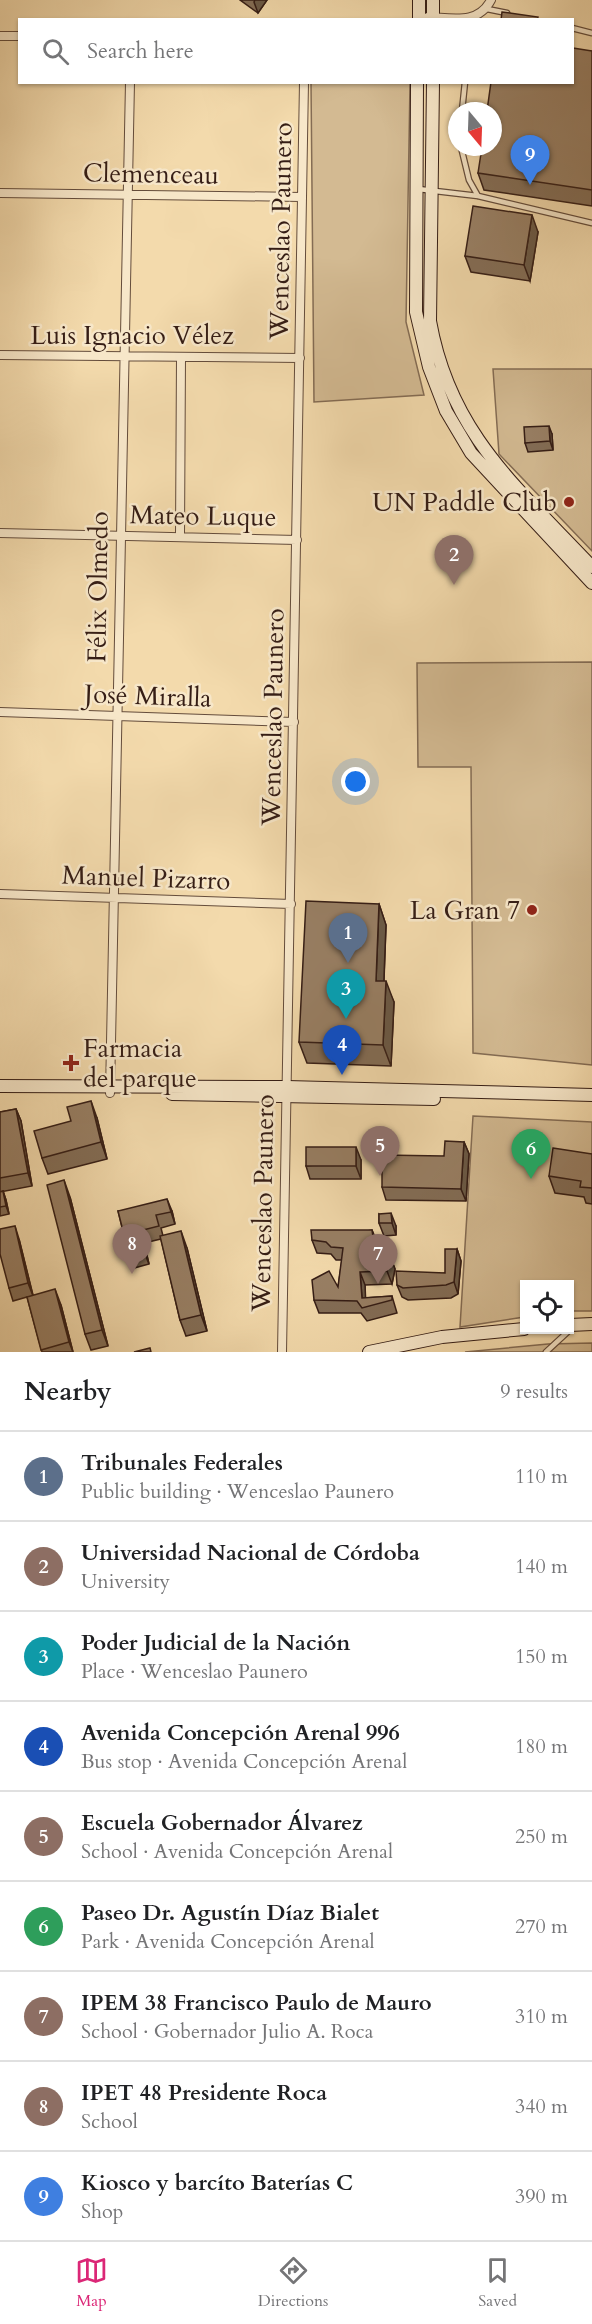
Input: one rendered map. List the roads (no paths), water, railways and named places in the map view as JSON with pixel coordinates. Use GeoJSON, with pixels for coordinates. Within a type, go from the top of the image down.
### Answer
{"type":"FeatureCollection","features":[{"type":"Feature","properties":{"kind":"main road"},"geometry":{"type":"LineString","coordinates":[[419,0],[419,18]]}},
{"type":"Feature","properties":{"kind":"main road"},"geometry":{"type":"LineString","coordinates":[[434,0],[434,18]]}},
{"type":"Feature","properties":{"kind":"main road"},"geometry":{"type":"LineString","coordinates":[[417,84],[416,312],[425,352],[446,411],[476,458],[592,583]]}},
{"type":"Feature","properties":{"kind":"main road"},"geometry":{"type":"LineString","coordinates":[[433,84],[430,321],[436,353],[452,397],[470,430],[493,462],[592,567]]}},
{"type":"Feature","properties":{"kind":"main road"},"geometry":{"type":"LineString","coordinates":[[0,1086],[592,1095]]}},
{"type":"Feature","properties":{"kind":"main road"},"geometry":{"type":"LineString","coordinates":[[0,1093],[110,1089]]}},
{"type":"Feature","properties":{"kind":"main road"},"geometry":{"type":"LineString","coordinates":[[286,1092],[592,1102]]}},
{"type":"Feature","properties":{"kind":"main road"},"geometry":{"type":"LineString","coordinates":[[574,1325],[592,1324]]}},
{"type":"Feature","properties":{"kind":"main road"},"geometry":{"type":"LineString","coordinates":[[369,1352],[520,1330]]}},
{"type":"Feature","properties":{"kind":"street"},"geometry":{"type":"LineString","coordinates":[[455,18],[476,17],[489,4]]}},
{"type":"Feature","properties":{"kind":"street"},"geometry":{"type":"LineString","coordinates":[[0,36],[18,36]]}},
{"type":"Feature","properties":{"kind":"street","name":"Félix Olmedo"},"geometry":{"type":"LineString","coordinates":[[110,1089],[130,84]]}},
{"type":"Feature","properties":{"kind":"street","name":"Wenceslao Paunero"},"geometry":{"type":"LineString","coordinates":[[282,1352],[304,84]]}},
{"type":"Feature","properties":{"kind":"street","name":"Clemenceau"},"geometry":{"type":"LineString","coordinates":[[0,193],[302,197]]}},
{"type":"Feature","properties":{"kind":"street","name":"Luis Ignacio Vélez"},"geometry":{"type":"LineString","coordinates":[[0,355],[300,358]]}},
{"type":"Feature","properties":{"kind":"street"},"geometry":{"type":"LineString","coordinates":[[180,537],[181,357]]}},
{"type":"Feature","properties":{"kind":"street","name":"Mateo Luque"},"geometry":{"type":"LineString","coordinates":[[0,532],[297,540]]}},
{"type":"Feature","properties":{"kind":"street","name":"José Miralla"},"geometry":{"type":"LineString","coordinates":[[0,712],[294,723]]}},
{"type":"Feature","properties":{"kind":"street","name":"Manuel Pizarro"},"geometry":{"type":"LineString","coordinates":[[0,894],[291,904]]}},
{"type":"Feature","properties":{"kind":"lane"},"geometry":{"type":"LineString","coordinates":[[489,4],[515,15]]}},
{"type":"Feature","properties":{"kind":"lane"},"geometry":{"type":"LineString","coordinates":[[574,28],[592,33]]}},
{"type":"Feature","properties":{"kind":"lane"},"geometry":{"type":"LineString","coordinates":[[463,102],[465,84]]}},
{"type":"Feature","properties":{"kind":"lane"},"geometry":{"type":"LineString","coordinates":[[463,156],[469,180],[478,196]]}},
{"type":"Feature","properties":{"kind":"lane"},"geometry":{"type":"LineString","coordinates":[[416,189],[478,196],[592,223]]}},
{"type":"Feature","properties":{"kind":"lane"},"geometry":{"type":"LineString","coordinates":[[546,1352],[563,1334]]}},
{"type":"Feature","properties":{"kind":"place","name":"Kiosco y barcíto Baterías C"},"geometry":{"type":"Point","coordinates":[530,185]}},
{"type":"Feature","properties":{"kind":"place","name":"UN Paddle Club"},"geometry":{"type":"Point","coordinates":[569,502]}},
{"type":"Feature","properties":{"kind":"place","name":"Universidad Nacional de Córdoba"},"geometry":{"type":"Point","coordinates":[454,585]}},
{"type":"Feature","properties":{"kind":"place","name":"La Gran 7"},"geometry":{"type":"Point","coordinates":[532,910]}},
{"type":"Feature","properties":{"kind":"place","name":"Tribunales Federales"},"geometry":{"type":"Point","coordinates":[348,963]}},
{"type":"Feature","properties":{"kind":"place","name":"Poder Judicial de la Nación"},"geometry":{"type":"Point","coordinates":[346,1019]}},
{"type":"Feature","properties":{"kind":"place","name":"Farmacia del parque"},"geometry":{"type":"Point","coordinates":[71,1063]}},
{"type":"Feature","properties":{"kind":"place","name":"Avenida Concepción Arenal 996"},"geometry":{"type":"Point","coordinates":[342,1075]}},
{"type":"Feature","properties":{"kind":"place","name":"Escuela Gobernador Álvarez"},"geometry":{"type":"Point","coordinates":[380,1176]}},
{"type":"Feature","properties":{"kind":"place","name":"Paseo Dr. Agustín Díaz Bialet"},"geometry":{"type":"Point","coordinates":[531,1179]}},
{"type":"Feature","properties":{"kind":"place","name":"IPET 48 Presidente Roca"},"geometry":{"type":"Point","coordinates":[132,1274]}},
{"type":"Feature","properties":{"kind":"place","name":"IPEM 38 Francisco Paulo de Mauro"},"geometry":{"type":"Point","coordinates":[378,1284]}}]}
